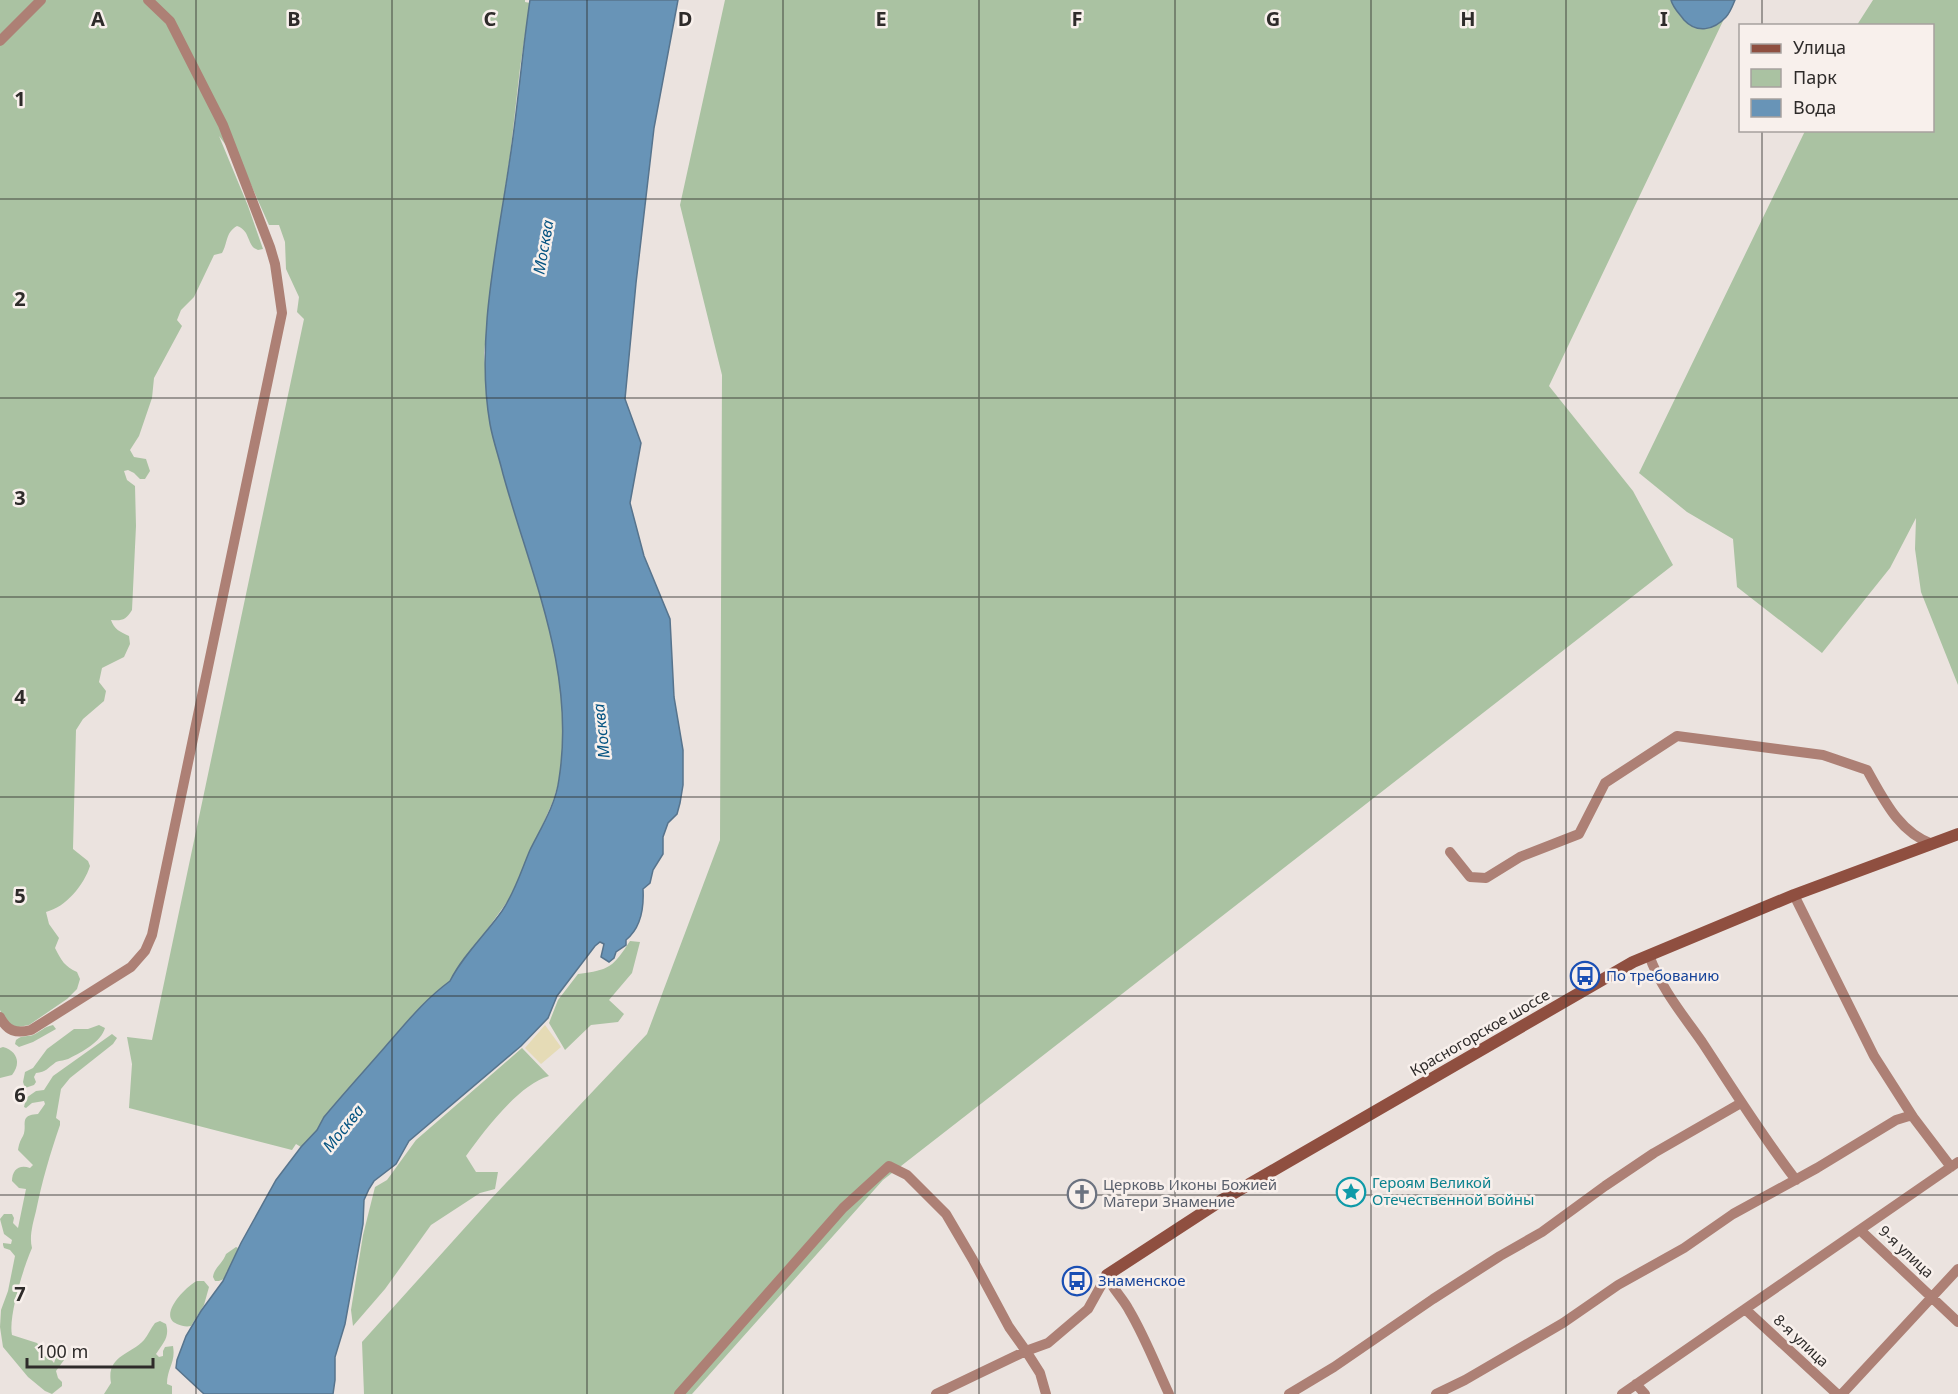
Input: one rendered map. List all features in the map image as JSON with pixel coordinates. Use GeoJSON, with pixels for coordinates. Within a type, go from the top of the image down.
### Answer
{"type":"FeatureCollection","features":[{"type":"Feature","properties":{"kind":"street"},"geometry":{"type":"LineString","coordinates":[[0,41],[41,0]]}},
{"type":"Feature","properties":{"kind":"street"},"geometry":{"type":"LineString","coordinates":[[0,1017],[10,1030],[22,1032],[31,1030],[131,968],[145,951],[152,935],[282,314],[275,264],[223,125],[170,21],[148,0]]}},
{"type":"Feature","properties":{"kind":"street"},"geometry":{"type":"LineString","coordinates":[[1450,852],[1470,877],[1486,878],[1520,856],[1580,834],[1605,783],[1677,736],[1823,755],[1868,770],[1886,803],[1908,831],[1932,844]]}},
{"type":"Feature","properties":{"kind":"street","name":"Красногорское шоссе"},"geometry":{"type":"LineString","coordinates":[[1107,1275],[1222,1200],[1612,974],[1649,955],[1794,895],[1958,834]]}},
{"type":"Feature","properties":{"kind":"street"},"geometry":{"type":"LineString","coordinates":[[1622,1394],[1955,1165],[1913,1117],[1874,1056],[1794,895]]}},
{"type":"Feature","properties":{"kind":"street"},"geometry":{"type":"LineString","coordinates":[[1649,955],[1656,972],[1678,1008],[1796,1180]]}},
{"type":"Feature","properties":{"kind":"street"},"geometry":{"type":"LineString","coordinates":[[1288,1394],[1334,1367],[1452,1286],[1542,1232],[1654,1153],[1741,1103]]}},
{"type":"Feature","properties":{"kind":"street"},"geometry":{"type":"LineString","coordinates":[[1436,1394],[1465,1380],[1563,1323],[1618,1285],[1684,1248],[1733,1214],[1796,1180],[1896,1120],[1913,1117]]}},
{"type":"Feature","properties":{"kind":"street"},"geometry":{"type":"LineString","coordinates":[[679,1394],[843,1208],[889,1166],[907,1175],[946,1214],[974,1260],[1009,1327],[1040,1373],[1046,1394]]}},
{"type":"Feature","properties":{"kind":"street","name":"9-я улица"},"geometry":{"type":"LineString","coordinates":[[1860,1230],[1958,1322]]}},
{"type":"Feature","properties":{"kind":"street"},"geometry":{"type":"LineString","coordinates":[[1842,1394],[1958,1269]]}},
{"type":"Feature","properties":{"kind":"street"},"geometry":{"type":"LineString","coordinates":[[1092,1287],[1107,1275]]}},
{"type":"Feature","properties":{"kind":"street"},"geometry":{"type":"LineString","coordinates":[[936,1394],[1026,1351],[1048,1343],[1088,1309],[1107,1275]]}},
{"type":"Feature","properties":{"kind":"street"},"geometry":{"type":"LineString","coordinates":[[1107,1275],[1111,1287],[1128,1306],[1169,1394]]}},
{"type":"Feature","properties":{"kind":"street","name":"8-я улица"},"geometry":{"type":"LineString","coordinates":[[1745,1309],[1837,1394]]}},
{"type":"Feature","properties":{"kind":"street"},"geometry":{"type":"LineString","coordinates":[[1636,1384],[1646,1394]]}},
{"type":"Feature","properties":{"kind":"green space"},"geometry":{"type":"Polygon","coordinates":[[[0,0],[525,0],[530,3],[484,353],[490,424],[550,627],[562,689],[565,731],[559,781],[553,801],[512,895],[450,981],[408,1020],[324,1117],[317,1130],[301,1147],[296,1144],[292,1150],[129,1108],[132,1064],[127,1037],[152,1040],[304,319],[297,312],[299,297],[286,269],[285,242],[279,225],[269,225],[244,169],[219,136],[263,249],[254,248],[244,230],[237,226],[229,235],[222,253],[214,255],[194,297],[181,310],[177,320],[182,326],[154,378],[152,398],[139,436],[130,450],[134,457],[146,459],[150,471],[145,479],[140,479],[128,470],[124,471],[127,480],[135,486],[136,526],[132,610],[123,619],[111,620],[118,630],[129,636],[130,644],[124,657],[102,668],[99,682],[106,691],[104,701],[83,719],[76,730],[73,849],[88,861],[90,866],[73,894],[60,905],[46,912],[49,924],[59,938],[55,948],[59,956],[69,968],[77,972],[80,979],[77,989],[67,999],[29,1025],[13,1028],[5,1022],[0,1010],[0,0]]]}},
{"type":"Feature","properties":{"kind":"green space"},"geometry":{"type":"Polygon","coordinates":[[[725,0],[1733,0],[1549,386],[1633,491],[1673,565],[883,1180],[692,1394],[364,1394],[362,1342],[489,1201],[647,1034],[720,840],[722,375],[680,205],[725,0]]]}},
{"type":"Feature","properties":{"kind":"green space"},"geometry":{"type":"Polygon","coordinates":[[[1873,0],[1958,0],[1958,685],[1921,592],[1915,549],[1916,518],[1890,568],[1822,653],[1737,587],[1733,539],[1687,512],[1639,473],[1805,132],[1934,132],[1934,24],[1858,24],[1873,0]]]}},
{"type":"Feature","properties":{"kind":"green space"},"geometry":{"type":"Polygon","coordinates":[[[630,941],[640,942],[632,973],[609,1000],[624,1014],[618,1022],[591,1025],[565,1050],[549,1023],[558,1000],[578,974],[610,966],[630,941]]]}},
{"type":"Feature","properties":{"kind":"green space"},"geometry":{"type":"Polygon","coordinates":[[[53,1025],[56,1029],[33,1042],[19,1047],[15,1044],[19,1038],[32,1035],[53,1025]]]}},
{"type":"Feature","properties":{"kind":"green space"},"geometry":{"type":"Polygon","coordinates":[[[99,1025],[105,1028],[100,1038],[75,1056],[56,1062],[45,1071],[36,1073],[34,1085],[25,1088],[23,1082],[25,1072],[33,1068],[47,1049],[74,1029],[88,1029],[99,1025]]]}},
{"type":"Feature","properties":{"kind":"green space"},"geometry":{"type":"Polygon","coordinates":[[[112,1034],[117,1038],[113,1044],[70,1078],[61,1089],[56,1118],[60,1121],[60,1125],[41,1189],[32,1230],[32,1248],[21,1279],[12,1316],[12,1335],[37,1343],[42,1349],[41,1355],[50,1358],[54,1363],[57,1354],[64,1357],[56,1371],[62,1386],[52,1394],[28,1377],[3,1347],[0,1327],[1,1310],[8,1291],[15,1256],[10,1250],[4,1248],[3,1243],[11,1244],[12,1240],[4,1234],[0,1219],[4,1214],[12,1214],[13,1223],[18,1228],[26,1189],[19,1188],[12,1181],[12,1177],[17,1169],[30,1168],[33,1165],[18,1148],[26,1118],[38,1114],[45,1104],[44,1101],[32,1103],[26,1108],[24,1107],[26,1098],[36,1091],[44,1090],[53,1076],[112,1034]]]}},
{"type":"Feature","properties":{"kind":"green space"},"geometry":{"type":"Polygon","coordinates":[[[3,1047],[15,1055],[17,1062],[12,1075],[0,1078],[0,1048],[3,1047]]]}},
{"type":"Feature","properties":{"kind":"green space"},"geometry":{"type":"Polygon","coordinates":[[[522,1048],[549,1076],[537,1081],[514,1099],[492,1122],[466,1156],[476,1172],[498,1172],[495,1189],[480,1193],[431,1225],[385,1289],[353,1326],[351,1310],[363,1235],[375,1187],[387,1180],[416,1140],[522,1048]]]}},
{"type":"Feature","properties":{"kind":"green space"},"geometry":{"type":"Polygon","coordinates":[[[238,1248],[231,1269],[227,1271],[224,1279],[215,1281],[213,1277],[215,1271],[226,1254],[238,1248]]]}},
{"type":"Feature","properties":{"kind":"green space"},"geometry":{"type":"Polygon","coordinates":[[[197,1281],[204,1281],[209,1287],[204,1305],[191,1326],[177,1324],[170,1315],[175,1301],[197,1281]]]}},
{"type":"Feature","properties":{"kind":"green space"},"geometry":{"type":"Polygon","coordinates":[[[160,1321],[166,1324],[167,1333],[156,1354],[159,1357],[163,1356],[165,1347],[173,1346],[167,1384],[172,1386],[172,1394],[104,1394],[111,1383],[110,1374],[116,1361],[144,1340],[155,1323],[160,1321]]]}},
{"type":"Feature","properties":{"kind":"sand"},"geometry":{"type":"Polygon","coordinates":[[[545,1025],[561,1047],[541,1064],[525,1048],[545,1025]]]}},
{"type":"Feature","properties":{"kind":"water","name":"Москва"},"geometry":{"type":"Polygon","coordinates":[[[530,0],[678,0],[654,128],[625,399],[641,443],[630,503],[644,556],[670,619],[674,697],[683,750],[683,785],[680,803],[677,814],[668,823],[663,837],[663,854],[653,870],[650,883],[643,889],[641,917],[635,930],[626,940],[626,945],[616,952],[614,958],[609,962],[601,957],[604,944],[600,942],[595,946],[557,996],[548,1018],[521,1046],[409,1141],[396,1164],[374,1181],[369,1189],[364,1200],[363,1224],[345,1324],[335,1357],[333,1394],[204,1394],[176,1368],[177,1360],[186,1336],[223,1281],[276,1180],[347,1090],[416,1012],[450,981],[461,962],[502,911],[555,798],[563,739],[556,662],[538,587],[493,437],[486,392],[485,359],[490,291],[513,138],[530,0]]]}},
{"type":"Feature","properties":{"kind":"water"},"geometry":{"type":"Polygon","coordinates":[[[1671,0],[1735,0],[1729,13],[1721,21],[1711,27],[1700,29],[1684,20],[1671,0]]]}},
{"type":"Feature","properties":{"kind":"place","name":"По требованию"},"geometry":{"type":"Point","coordinates":[1585,976]}},
{"type":"Feature","properties":{"kind":"place","name":"Героям Великой Отечественной войны"},"geometry":{"type":"Point","coordinates":[1351,1192]}},
{"type":"Feature","properties":{"kind":"place","name":"Церковь Иконы Божией Матери Знамение"},"geometry":{"type":"Point","coordinates":[1082,1194]}},
{"type":"Feature","properties":{"kind":"place","name":"Знаменское"},"geometry":{"type":"Point","coordinates":[1077,1281]}}]}
